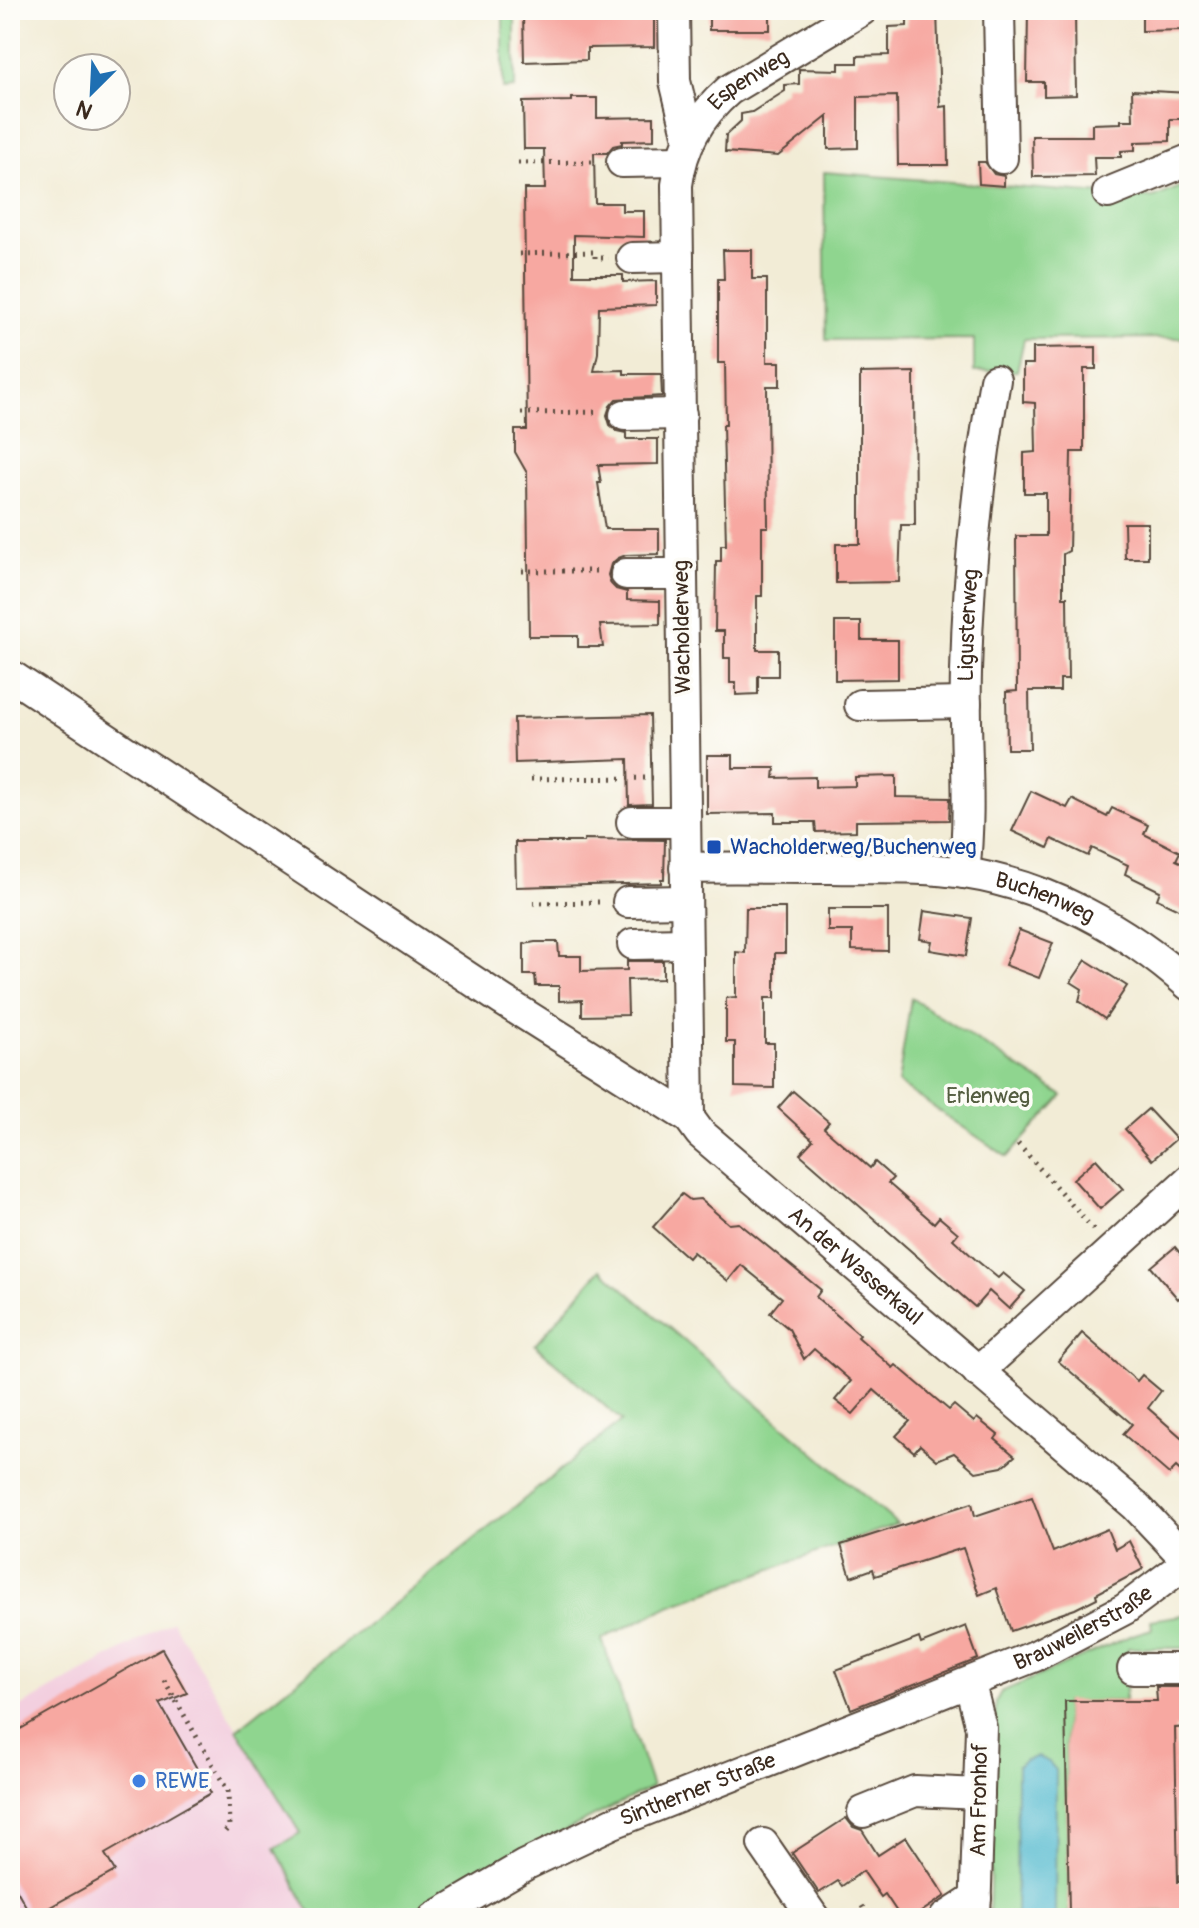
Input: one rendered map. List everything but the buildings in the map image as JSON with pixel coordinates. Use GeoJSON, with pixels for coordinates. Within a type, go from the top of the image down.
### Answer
{"type":"FeatureCollection","features":[{"type":"Feature","properties":{"kind":"street"},"geometry":{"type":"LineString","coordinates":[[622,162],[685,149],[675,81],[674,10]]}},
{"type":"Feature","properties":{"kind":"street","name":"Espenweg"},"geometry":{"type":"LineString","coordinates":[[685,149],[713,104],[729,90],[862,10]]}},
{"type":"Feature","properties":{"kind":"street"},"geometry":{"type":"LineString","coordinates":[[999,10],[1002,158]]}},
{"type":"Feature","properties":{"kind":"street","name":"Wacholderweg"},"geometry":{"type":"LineString","coordinates":[[685,149],[677,185],[689,1118]]}},
{"type":"Feature","properties":{"kind":"street"},"geometry":{"type":"LineString","coordinates":[[1108,193],[1189,160]]}},
{"type":"Feature","properties":{"kind":"street"},"geometry":{"type":"LineString","coordinates":[[632,258],[678,257]]}},
{"type":"Feature","properties":{"kind":"street","name":"Ligusterweg"},"geometry":{"type":"LineString","coordinates":[[964,873],[969,831],[966,703],[970,589],[977,502],[995,380]]}},
{"type":"Feature","properties":{"kind":"street"},"geometry":{"type":"LineString","coordinates":[[625,415],[681,414]]}},
{"type":"Feature","properties":{"kind":"street"},"geometry":{"type":"LineString","coordinates":[[626,574],[681,574]]}},
{"type":"Feature","properties":{"kind":"street","name":"An der Wasserkaul"},"geometry":{"type":"LineString","coordinates":[[10,675],[502,1000],[689,1118],[700,1133],[1135,1505],[1185,1571]]}},
{"type":"Feature","properties":{"kind":"street"},"geometry":{"type":"LineString","coordinates":[[860,705],[966,703]]}},
{"type":"Feature","properties":{"kind":"street"},"geometry":{"type":"LineString","coordinates":[[632,822],[684,822]]}},
{"type":"Feature","properties":{"kind":"street","name":"Buchenweg"},"geometry":{"type":"LineString","coordinates":[[685,868],[924,869],[964,873],[1026,889],[1098,919],[1155,954],[1189,985]]}},
{"type":"Feature","properties":{"kind":"street"},"geometry":{"type":"LineString","coordinates":[[628,902],[685,901]]}},
{"type":"Feature","properties":{"kind":"street"},"geometry":{"type":"LineString","coordinates":[[633,944],[686,943]]}},
{"type":"Feature","properties":{"kind":"street"},"geometry":{"type":"LineString","coordinates":[[978,1372],[1189,1180]]}},
{"type":"Feature","properties":{"kind":"street","name":"Brauweilerstraße"},"geometry":{"type":"LineString","coordinates":[[970,1684],[1096,1625],[1185,1571]]}},
{"type":"Feature","properties":{"kind":"street"},"geometry":{"type":"LineString","coordinates":[[1133,1669],[1189,1669]]}},
{"type":"Feature","properties":{"kind":"street","name":"Am Fronhof"},"geometry":{"type":"LineString","coordinates":[[970,1684],[981,1728],[974,1912]]}},
{"type":"Feature","properties":{"kind":"street","name":"Sintherner Straße"},"geometry":{"type":"LineString","coordinates":[[434,1918],[525,1865],[613,1823],[970,1684]]}},
{"type":"Feature","properties":{"kind":"street"},"geometry":{"type":"LineString","coordinates":[[863,1812],[915,1791],[979,1794]]}},
{"type":"Feature","properties":{"kind":"street"},"geometry":{"type":"LineString","coordinates":[[763,1844],[814,1918]]}},
{"type":"Feature","properties":{"kind":"street"},"geometry":{"type":"LineString","coordinates":[[945,1918],[974,1912]]}},
{"type":"Feature","properties":{"kind":"path"},"geometry":{"type":"LineString","coordinates":[[518,163],[622,162]]}},
{"type":"Feature","properties":{"kind":"path"},"geometry":{"type":"LineString","coordinates":[[519,254],[595,252],[595,258],[632,258]]}},
{"type":"Feature","properties":{"kind":"path"},"geometry":{"type":"LineString","coordinates":[[521,413],[599,411],[599,415],[625,415]]}},
{"type":"Feature","properties":{"kind":"path"},"geometry":{"type":"LineString","coordinates":[[522,571],[600,570],[600,574],[626,574]]}},
{"type":"Feature","properties":{"kind":"path"},"geometry":{"type":"LineString","coordinates":[[531,779],[683,778]]}},
{"type":"Feature","properties":{"kind":"path"},"geometry":{"type":"LineString","coordinates":[[533,903],[628,902]]}},
{"type":"Feature","properties":{"kind":"path"},"geometry":{"type":"LineString","coordinates":[[1018,1144],[1113,1251]]}},
{"type":"Feature","properties":{"kind":"path"},"geometry":{"type":"LineString","coordinates":[[164,1680],[228,1791],[229,1827],[223,1834]]}},
{"type":"Feature","properties":{"kind":"path"},"geometry":{"type":"LineString","coordinates":[[862,1906],[869,1918]]}},
{"type":"Feature","properties":{"kind":"shaded area","name":"REWE"},"geometry":{"type":"Polygon","coordinates":[[[172,1621],[300,1833],[275,1848],[313,1918],[19,1918],[10,1902],[10,1713],[172,1621]]]}},
{"type":"Feature","properties":{"kind":"green space"},"geometry":{"type":"Polygon","coordinates":[[[503,10],[515,10],[515,88],[503,89],[503,10]]]}},
{"type":"Feature","properties":{"kind":"green space"},"geometry":{"type":"Polygon","coordinates":[[[824,172],[1154,198],[1189,183],[1189,338],[1024,339],[1017,371],[974,372],[974,339],[826,340],[824,172]]]}},
{"type":"Feature","properties":{"kind":"green space","name":"Erlenweg"},"geometry":{"type":"Polygon","coordinates":[[[911,998],[1063,1096],[1007,1157],[898,1083],[911,998]]]}},
{"type":"Feature","properties":{"kind":"green space"},"geometry":{"type":"Polygon","coordinates":[[[601,1269],[897,1524],[669,1606],[602,1639],[652,1787],[499,1864],[409,1918],[313,1918],[275,1848],[300,1833],[237,1729],[622,1421],[535,1345],[601,1269]]]}},
{"type":"Feature","properties":{"kind":"green space"},"geometry":{"type":"Polygon","coordinates":[[[1189,1614],[1189,1648],[1128,1648],[1125,1701],[1065,1702],[1069,1913],[1189,1910],[1189,1918],[989,1918],[996,1701],[1001,1692],[1152,1629],[1151,1620],[1189,1614]]]}},
{"type":"Feature","properties":{"kind":"water"},"geometry":{"type":"Polygon","coordinates":[[[1038,1757],[1056,1770],[1055,1918],[1016,1918],[1017,1767],[1025,1760],[1038,1757]]]}},
{"type":"Feature","properties":{"kind":"place","name":"Wacholderweg/Buchenweg"},"geometry":{"type":"Point","coordinates":[714,847]}},
{"type":"Feature","properties":{"kind":"place","name":"REWE"},"geometry":{"type":"Point","coordinates":[139,1781]}}]}
